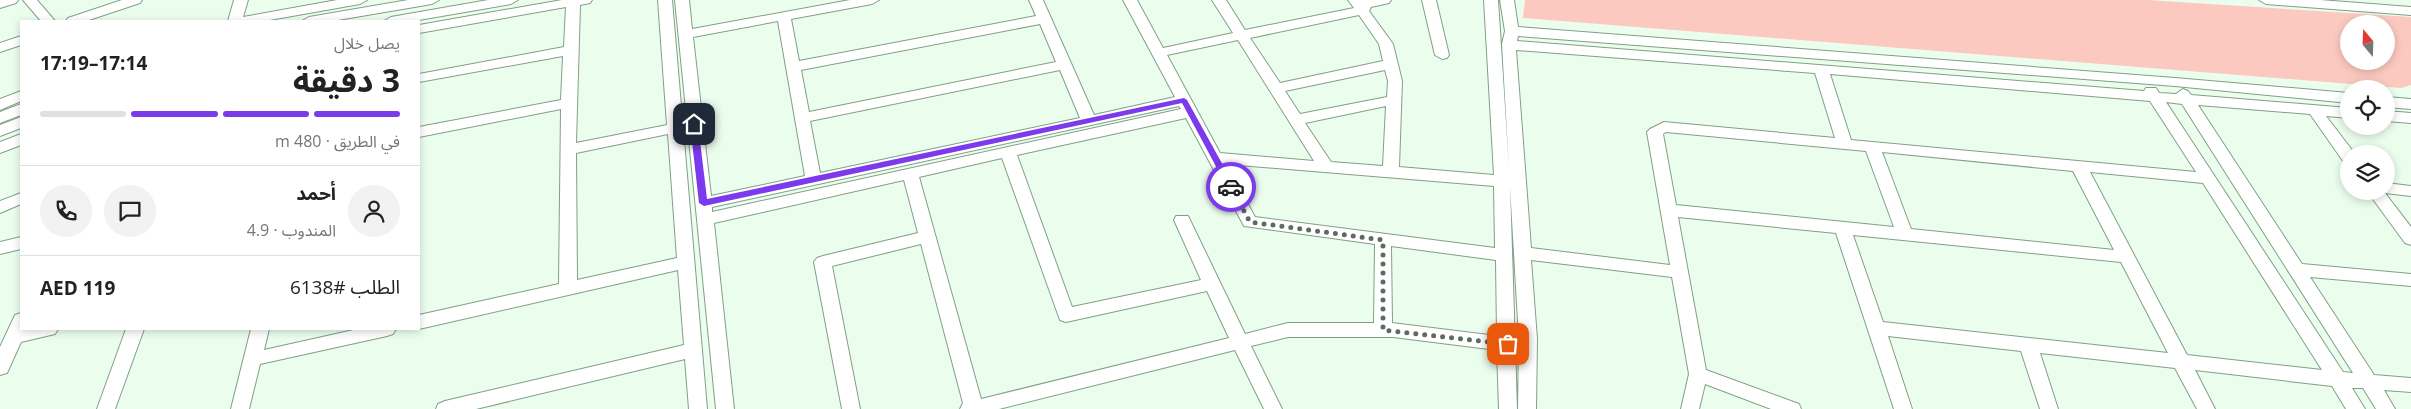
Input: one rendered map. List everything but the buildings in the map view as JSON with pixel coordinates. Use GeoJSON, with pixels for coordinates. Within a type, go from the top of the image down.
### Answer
{"type":"FeatureCollection","features":[{"type":"Feature","properties":{"kind":"street"},"geometry":{"type":"LineString","coordinates":[[0,4],[11,0]]}},
{"type":"Feature","properties":{"kind":"street"},"geometry":{"type":"LineString","coordinates":[[30,0],[47,20]]}},
{"type":"Feature","properties":{"kind":"street"},"geometry":{"type":"LineString","coordinates":[[76,20],[135,0]]}},
{"type":"Feature","properties":{"kind":"street"},"geometry":{"type":"LineString","coordinates":[[235,20],[241,0]]}},
{"type":"Feature","properties":{"kind":"street"},"geometry":{"type":"LineString","coordinates":[[248,20],[333,3],[360,0]]}},
{"type":"Feature","properties":{"kind":"street"},"geometry":{"type":"LineString","coordinates":[[315,20],[432,0]]}},
{"type":"Feature","properties":{"kind":"street"},"geometry":{"type":"LineString","coordinates":[[397,20],[511,0]]}},
{"type":"Feature","properties":{"kind":"street"},"geometry":{"type":"LineString","coordinates":[[665,0],[698,409]]}},
{"type":"Feature","properties":{"kind":"street"},"geometry":{"type":"LineString","coordinates":[[682,0],[725,409]]}},
{"type":"Feature","properties":{"kind":"street"},"geometry":{"type":"LineString","coordinates":[[685,34],[872,0]]}},
{"type":"Feature","properties":{"kind":"street"},"geometry":{"type":"LineString","coordinates":[[1036,0],[1089,121]]}},
{"type":"Feature","properties":{"kind":"street"},"geometry":{"type":"LineString","coordinates":[[1130,0],[1250,222],[1505,255]]}},
{"type":"Feature","properties":{"kind":"street"},"geometry":{"type":"LineString","coordinates":[[1219,0],[1240,36],[1326,167]]}},
{"type":"Feature","properties":{"kind":"street"},"geometry":{"type":"LineString","coordinates":[[1158,53],[1240,36],[1384,0]]}},
{"type":"Feature","properties":{"kind":"street"},"geometry":{"type":"LineString","coordinates":[[1429,0],[1442,55]]}},
{"type":"Feature","properties":{"kind":"street"},"geometry":{"type":"LineString","coordinates":[[1491,0],[1502,181],[1508,344],[1508,409]]}},
{"type":"Feature","properties":{"kind":"street"},"geometry":{"type":"LineString","coordinates":[[1507,0],[1511,37],[1528,339],[1527,409]]}},
{"type":"Feature","properties":{"kind":"street"},"geometry":{"type":"LineString","coordinates":[[2266,0],[2411,11]]}},
{"type":"Feature","properties":{"kind":"street"},"geometry":{"type":"LineString","coordinates":[[2400,0],[2411,1]]}},
{"type":"Feature","properties":{"kind":"street"},"geometry":{"type":"LineString","coordinates":[[420,29],[579,1],[570,50],[568,103],[568,288]]}},
{"type":"Feature","properties":{"kind":"street"},"geometry":{"type":"LineString","coordinates":[[1359,5],[1386,44],[1395,81],[1391,172]]}},
{"type":"Feature","properties":{"kind":"street"},"geometry":{"type":"LineString","coordinates":[[420,21],[451,11]]}},
{"type":"Feature","properties":{"kind":"street"},"geometry":{"type":"LineString","coordinates":[[263,20],[279,15]]}},
{"type":"Feature","properties":{"kind":"street"},"geometry":{"type":"LineString","coordinates":[[784,16],[813,179]]}},
{"type":"Feature","properties":{"kind":"street"},"geometry":{"type":"LineString","coordinates":[[793,67],[1044,19]]}},
{"type":"Feature","properties":{"kind":"street"},"geometry":{"type":"LineString","coordinates":[[1511,37],[1531,48],[1821,69],[2340,112]]}},
{"type":"Feature","properties":{"kind":"street"},"geometry":{"type":"LineString","coordinates":[[1511,37],[2175,82],[2340,97]]}},
{"type":"Feature","properties":{"kind":"street"},"geometry":{"type":"LineString","coordinates":[[0,48],[20,40]]}},
{"type":"Feature","properties":{"kind":"street"},"geometry":{"type":"LineString","coordinates":[[420,78],[570,50]]}},
{"type":"Feature","properties":{"kind":"street"},"geometry":{"type":"LineString","coordinates":[[1275,89],[1391,64]]}},
{"type":"Feature","properties":{"kind":"street"},"geometry":{"type":"LineString","coordinates":[[802,118],[1065,65]]}},
{"type":"Feature","properties":{"kind":"street"},"geometry":{"type":"LineString","coordinates":[[1821,69],[1845,144]]}},
{"type":"Feature","properties":{"kind":"street"},"geometry":{"type":"LineString","coordinates":[[2142,80],[2208,178],[2356,409]]}},
{"type":"Feature","properties":{"kind":"street"},"geometry":{"type":"LineString","coordinates":[[2175,82],[2386,409]]}},
{"type":"Feature","properties":{"kind":"street"},"geometry":{"type":"LineString","coordinates":[[0,105],[20,96]]}},
{"type":"Feature","properties":{"kind":"street"},"geometry":{"type":"LineString","coordinates":[[1295,120],[1394,100]]}},
{"type":"Feature","properties":{"kind":"street"},"geometry":{"type":"LineString","coordinates":[[420,132],[568,103]]}},
{"type":"Feature","properties":{"kind":"street"},"geometry":{"type":"LineString","coordinates":[[2395,103],[2411,104]]}},
{"type":"Feature","properties":{"kind":"street"},"geometry":{"type":"LineString","coordinates":[[704,211],[723,199],[813,179],[1089,121],[1187,106]]}},
{"type":"Feature","properties":{"kind":"street"},"geometry":{"type":"LineString","coordinates":[[704,211],[762,206],[910,174],[1008,152],[1187,106]]}},
{"type":"Feature","properties":{"kind":"street"},"geometry":{"type":"LineString","coordinates":[[0,118],[20,109]]}},
{"type":"Feature","properties":{"kind":"street"},"geometry":{"type":"LineString","coordinates":[[2314,110],[2340,145]]}},
{"type":"Feature","properties":{"kind":"street"},"geometry":{"type":"LineString","coordinates":[[2395,117],[2411,118]]}},
{"type":"Feature","properties":{"kind":"street"},"geometry":{"type":"LineString","coordinates":[[0,131],[20,122]]}},
{"type":"Feature","properties":{"kind":"street"},"geometry":{"type":"LineString","coordinates":[[1690,409],[1698,374],[1655,132],[1664,127],[2208,178]]}},
{"type":"Feature","properties":{"kind":"street"},"geometry":{"type":"LineString","coordinates":[[568,150],[675,128]]}},
{"type":"Feature","properties":{"kind":"street"},"geometry":{"type":"LineString","coordinates":[[0,148],[20,139]]}},
{"type":"Feature","properties":{"kind":"street"},"geometry":{"type":"LineString","coordinates":[[1872,147],[1905,235]]}},
{"type":"Feature","properties":{"kind":"street"},"geometry":{"type":"LineString","coordinates":[[1008,152],[1066,315],[1212,284]]}},
{"type":"Feature","properties":{"kind":"street"},"geometry":{"type":"LineString","coordinates":[[1215,158],[1502,181]]}},
{"type":"Feature","properties":{"kind":"street"},"geometry":{"type":"LineString","coordinates":[[2079,167],[2179,361],[2206,409]]}},
{"type":"Feature","properties":{"kind":"street"},"geometry":{"type":"LineString","coordinates":[[910,174],[971,408],[1288,330],[1383,330],[1508,344]]}},
{"type":"Feature","properties":{"kind":"street"},"geometry":{"type":"LineString","coordinates":[[2395,189],[2411,191]]}},
{"type":"Feature","properties":{"kind":"street"},"geometry":{"type":"LineString","coordinates":[[0,207],[20,198]]}},
{"type":"Feature","properties":{"kind":"street"},"geometry":{"type":"LineString","coordinates":[[723,199],[762,206]]}},
{"type":"Feature","properties":{"kind":"street"},"geometry":{"type":"LineString","coordinates":[[2382,200],[2411,239]]}},
{"type":"Feature","properties":{"kind":"street"},"geometry":{"type":"LineString","coordinates":[[1669,210],[2126,257]]}},
{"type":"Feature","properties":{"kind":"street"},"geometry":{"type":"LineString","coordinates":[[1182,220],[1273,409]]}},
{"type":"Feature","properties":{"kind":"street"},"geometry":{"type":"LineString","coordinates":[[1842,229],[1903,409]]}},
{"type":"Feature","properties":{"kind":"street"},"geometry":{"type":"LineString","coordinates":[[851,409],[823,262],[927,237]]}},
{"type":"Feature","properties":{"kind":"street"},"geometry":{"type":"LineString","coordinates":[[1383,240],[1383,330]]}},
{"type":"Feature","properties":{"kind":"street"},"geometry":{"type":"LineString","coordinates":[[0,248],[20,244]]}},
{"type":"Feature","properties":{"kind":"street"},"geometry":{"type":"LineString","coordinates":[[1523,253],[1680,272]]}},
{"type":"Feature","properties":{"kind":"street"},"geometry":{"type":"LineString","coordinates":[[420,322],[686,262]]}},
{"type":"Feature","properties":{"kind":"street"},"geometry":{"type":"LineString","coordinates":[[2297,270],[2411,280]]}},
{"type":"Feature","properties":{"kind":"street"},"geometry":{"type":"LineString","coordinates":[[0,368],[18,328]]}},
{"type":"Feature","properties":{"kind":"street"},"geometry":{"type":"LineString","coordinates":[[1877,328],[2337,379],[2368,380],[2411,385]]}},
{"type":"Feature","properties":{"kind":"street"},"geometry":{"type":"LineString","coordinates":[[106,409],[135,330]]}},
{"type":"Feature","properties":{"kind":"street"},"geometry":{"type":"LineString","coordinates":[[240,409],[260,330]]}},
{"type":"Feature","properties":{"kind":"street"},"geometry":{"type":"LineString","coordinates":[[253,359],[383,330]]}},
{"type":"Feature","properties":{"kind":"street"},"geometry":{"type":"LineString","coordinates":[[2028,345],[2049,409]]}},
{"type":"Feature","properties":{"kind":"street"},"geometry":{"type":"LineString","coordinates":[[445,409],[693,350]]}},
{"type":"Feature","properties":{"kind":"street"},"geometry":{"type":"LineString","coordinates":[[1698,374],[1792,409]]}},
{"type":"Feature","properties":{"kind":"shaded area"},"geometry":{"type":"Polygon","coordinates":[[[1525,0],[2147,0],[2380,15],[2340,15],[2340,70],[2395,70],[2395,16],[2411,17],[2411,85],[2395,88],[2395,80],[2340,80],[2340,83],[1523,18],[1525,0]]]}},
{"type":"Feature","properties":{"kind":"way so far"},"geometry":{"type":"LineString","coordinates":[[1231,187],[1250,222],[1383,240],[1383,330],[1508,344]]}},
{"type":"Feature","properties":{"kind":"route"},"geometry":{"type":"LineString","coordinates":[[694,124],[704,203],[1184,100],[1231,187]]}}]}
